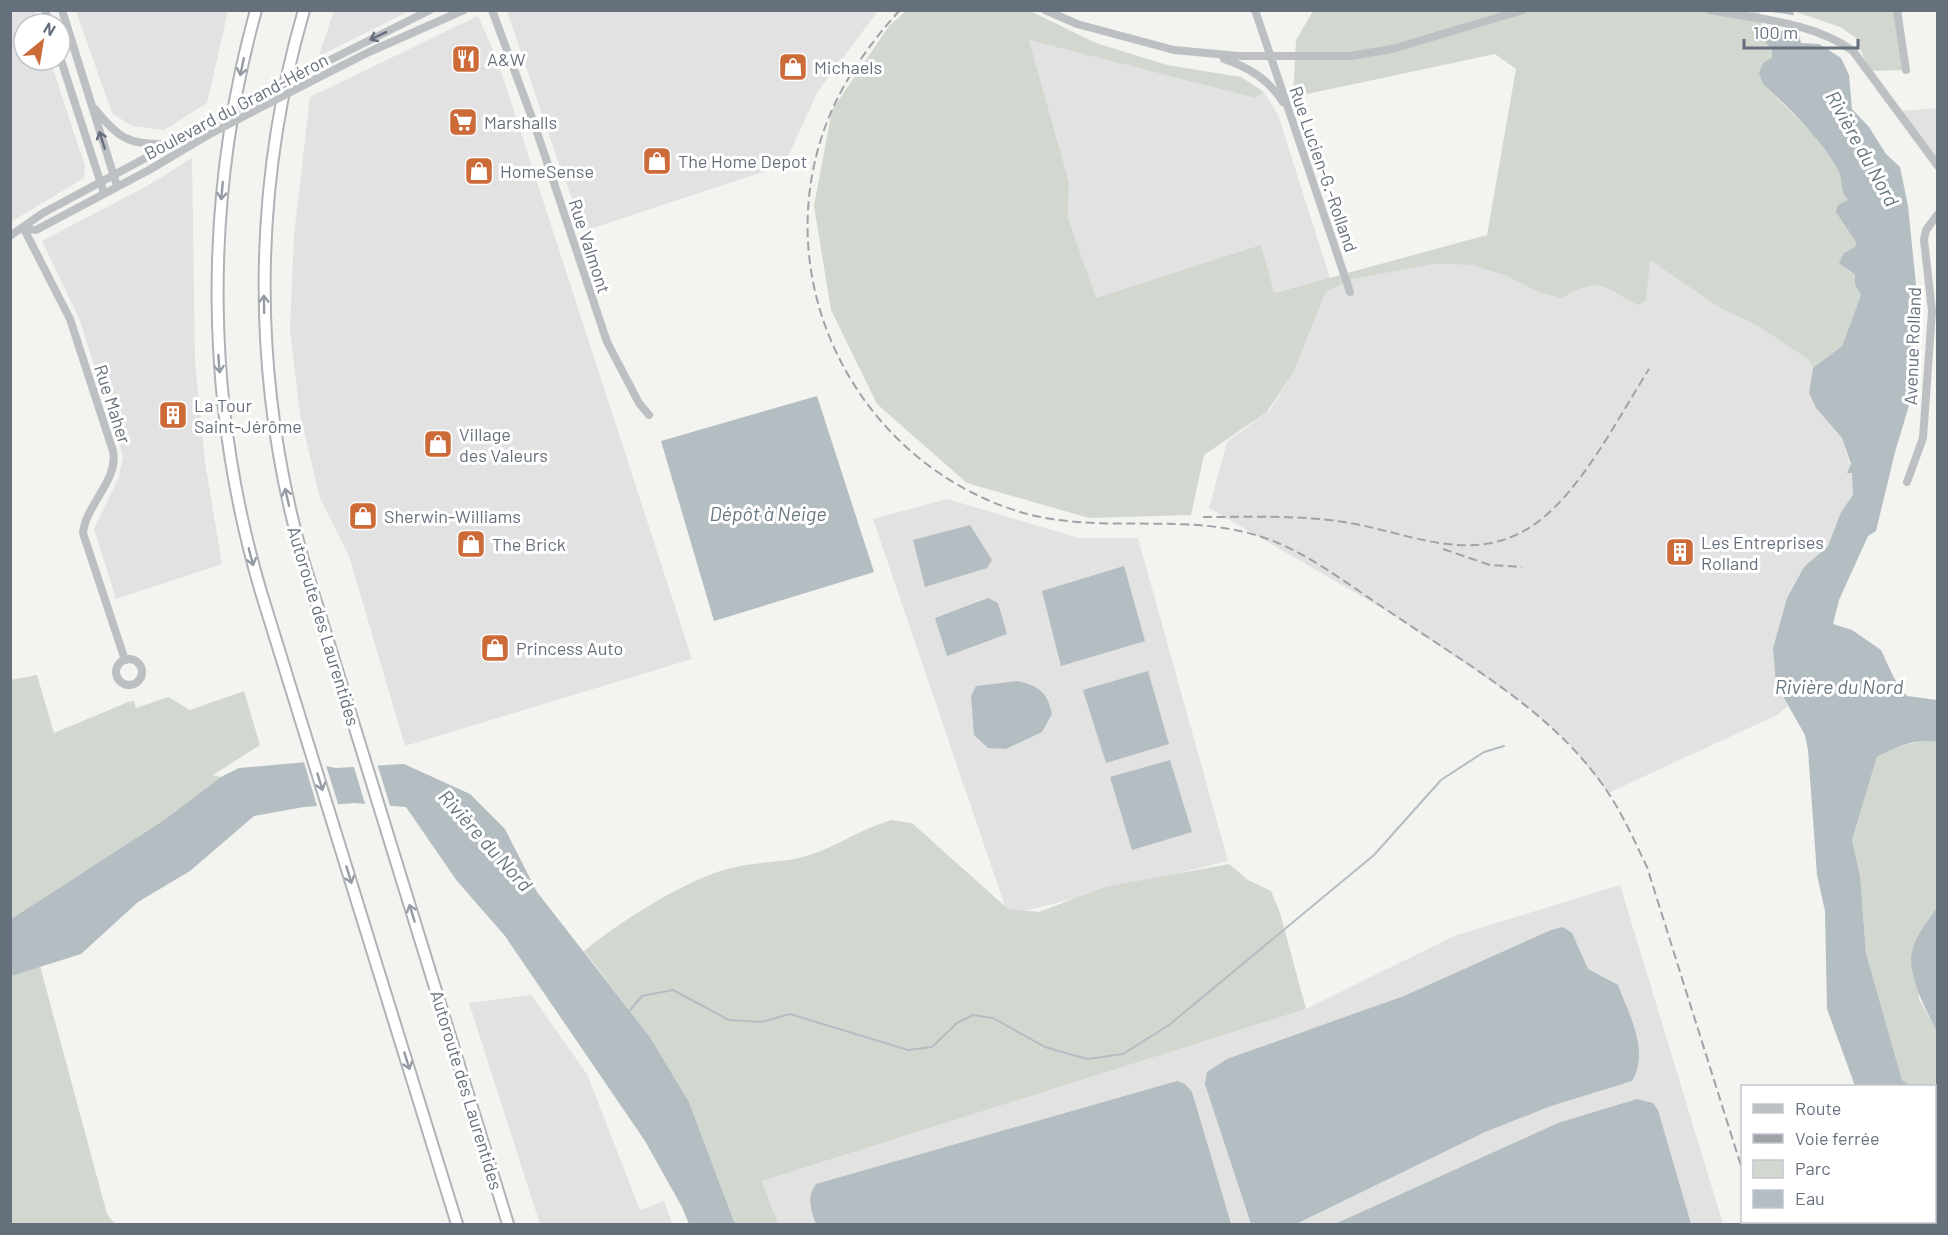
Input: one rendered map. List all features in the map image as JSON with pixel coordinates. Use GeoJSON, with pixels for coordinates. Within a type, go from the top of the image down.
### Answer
{"type":"FeatureCollection","features":[{"type":"Feature","properties":{"kind":"highway"},"geometry":{"type":"LineString","coordinates":[[256,10],[241,68],[224,176],[217,268],[219,358],[227,434],[240,512],[257,579],[458,1224]]}},
{"type":"Feature","properties":{"kind":"highway","name":"Autoroute des Laurentides"},"geometry":{"type":"LineString","coordinates":[[304,10],[283,91],[270,177],[264,268],[267,361],[274,431],[292,517],[360,746],[508,1224]]}},
{"type":"Feature","properties":{"kind":"street"},"geometry":{"type":"LineString","coordinates":[[62,10],[117,186]]}},
{"type":"Feature","properties":{"kind":"street","name":"Boulevard du Grand-Héron"},"geometry":{"type":"LineString","coordinates":[[10,236],[24,229],[30,220],[170,144],[430,10]]}},
{"type":"Feature","properties":{"kind":"street","name":"Boulevard du Grand-Héron"},"geometry":{"type":"LineString","coordinates":[[24,229],[36,231],[208,135],[304,85],[363,55],[464,10]]}},
{"type":"Feature","properties":{"kind":"street","name":"Rue Valmont"},"geometry":{"type":"LineString","coordinates":[[492,10],[535,126],[607,342],[639,403],[649,415]]}},
{"type":"Feature","properties":{"kind":"street"},"geometry":{"type":"LineString","coordinates":[[1045,10],[1124,38],[1214,56],[1255,72],[1272,85],[1290,114]]}},
{"type":"Feature","properties":{"kind":"street","name":"Rue Lucien-G.-Rolland"},"geometry":{"type":"LineString","coordinates":[[1255,10],[1350,292]]}},
{"type":"Feature","properties":{"kind":"street"},"geometry":{"type":"LineString","coordinates":[[1214,56],[1350,56],[1392,49],[1523,10]]}},
{"type":"Feature","properties":{"kind":"street"},"geometry":{"type":"LineString","coordinates":[[1710,10],[1803,28],[1837,40],[1853,51],[1938,166]]}},
{"type":"Feature","properties":{"kind":"street"},"geometry":{"type":"LineString","coordinates":[[1897,10],[1906,70]]}},
{"type":"Feature","properties":{"kind":"street"},"geometry":{"type":"LineString","coordinates":[[65,72],[104,193]]}},
{"type":"Feature","properties":{"kind":"street"},"geometry":{"type":"LineString","coordinates":[[91,105],[113,131],[125,139],[146,144],[170,144]]}},
{"type":"Feature","properties":{"kind":"street","name":"Avenue Rolland"},"geometry":{"type":"LineString","coordinates":[[1907,482],[1923,438],[1932,311],[1924,240],[1926,230],[1938,214]]}},
{"type":"Feature","properties":{"kind":"street","name":"Rue Maher"},"geometry":{"type":"LineString","coordinates":[[24,229],[70,319],[113,451],[113,468],[87,518],[83,533],[125,660]]}},
{"type":"Feature","properties":{"kind":"shaded area"},"geometry":{"type":"Polygon","coordinates":[[[11,10],[34,11],[12,12],[12,72],[54,72],[85,166],[84,178],[11,222],[11,10]]]}},
{"type":"Feature","properties":{"kind":"shaded area"},"geometry":{"type":"Polygon","coordinates":[[[334,10],[409,11],[319,56],[334,10]]]}},
{"type":"Feature","properties":{"kind":"shaded area"},"geometry":{"type":"Polygon","coordinates":[[[507,10],[878,11],[818,91],[784,165],[584,231],[507,10]]]}},
{"type":"Feature","properties":{"kind":"shaded area"},"geometry":{"type":"Polygon","coordinates":[[[76,11],[228,11],[207,103],[164,130],[132,126],[112,113],[76,11]]]}},
{"type":"Feature","properties":{"kind":"shaded area"},"geometry":{"type":"Polygon","coordinates":[[[478,16],[498,62],[692,659],[405,746],[349,556],[320,498],[300,414],[290,330],[294,235],[310,97],[478,16]]]}},
{"type":"Feature","properties":{"kind":"shaded area"},"geometry":{"type":"Polygon","coordinates":[[[1029,40],[1255,98],[1264,92],[1278,115],[1330,278],[1273,293],[1261,246],[1096,299],[1068,218],[1069,182],[1029,40]]]}},
{"type":"Feature","properties":{"kind":"shaded area"},"geometry":{"type":"Polygon","coordinates":[[[1937,108],[1937,164],[1900,111],[1937,108]]]}},
{"type":"Feature","properties":{"kind":"shaded area"},"geometry":{"type":"Polygon","coordinates":[[[192,158],[195,362],[205,462],[222,564],[116,599],[94,529],[119,477],[123,456],[79,318],[42,241],[149,185],[192,158]]]}},
{"type":"Feature","properties":{"kind":"shaded area"},"geometry":{"type":"Polygon","coordinates":[[[1649,259],[1720,308],[1758,326],[1809,360],[1813,368],[1809,393],[1816,408],[1842,438],[1854,479],[1853,495],[1841,512],[1828,546],[1804,567],[1787,598],[1773,648],[1776,684],[1788,706],[1777,715],[1608,793],[1569,743],[1522,702],[1392,614],[1209,508],[1227,442],[1270,410],[1294,371],[1325,292],[1348,280],[1434,264],[1473,265],[1581,285],[1601,282],[1646,299],[1649,259]]]}},
{"type":"Feature","properties":{"kind":"shaded area"},"geometry":{"type":"Polygon","coordinates":[[[947,499],[1079,538],[1138,538],[1228,861],[1008,915],[873,519],[947,499]]]}},
{"type":"Feature","properties":{"kind":"shaded area"},"geometry":{"type":"Polygon","coordinates":[[[1620,885],[1723,1224],[778,1224],[762,1181],[1306,1009],[1454,936],[1620,885]]]}},
{"type":"Feature","properties":{"kind":"shaded area"},"geometry":{"type":"Polygon","coordinates":[[[531,995],[587,1074],[640,1210],[664,1201],[672,1224],[540,1224],[469,1003],[531,995]]]}},
{"type":"Feature","properties":{"kind":"green space"},"geometry":{"type":"Polygon","coordinates":[[[906,11],[1030,11],[1096,43],[1167,65],[1241,77],[1264,92],[1255,98],[1029,40],[1069,182],[1068,218],[1096,298],[1261,245],[1274,293],[1487,235],[1516,69],[1495,54],[1293,97],[1296,40],[1313,11],[1762,11],[1772,58],[1763,84],[1815,136],[1839,171],[1848,200],[1850,230],[1856,242],[1855,247],[1844,253],[1847,270],[1855,275],[1855,285],[1861,295],[1842,346],[1813,368],[1809,360],[1758,326],[1720,308],[1650,260],[1646,300],[1638,305],[1608,289],[1594,285],[1562,298],[1541,293],[1507,276],[1473,265],[1434,264],[1348,280],[1325,293],[1294,371],[1267,412],[1204,455],[1191,515],[1089,518],[967,483],[877,404],[831,310],[814,206],[832,110],[889,26],[906,11]]]}},
{"type":"Feature","properties":{"kind":"green space"},"geometry":{"type":"Polygon","coordinates":[[[1793,11],[1897,11],[1906,70],[1869,71],[1856,38],[1840,27],[1793,11]]]}},
{"type":"Feature","properties":{"kind":"green space"},"geometry":{"type":"Polygon","coordinates":[[[37,675],[54,733],[128,702],[134,701],[136,708],[168,697],[190,710],[244,691],[260,745],[213,775],[221,777],[164,820],[11,919],[11,680],[37,675]]]}},
{"type":"Feature","properties":{"kind":"green space"},"geometry":{"type":"Polygon","coordinates":[[[1924,740],[1937,742],[1937,907],[1918,936],[1919,999],[1937,1032],[1937,1103],[1936,1085],[1910,1085],[1902,1080],[1866,953],[1860,875],[1852,840],[1877,757],[1894,748],[1924,740]]]}},
{"type":"Feature","properties":{"kind":"green space"},"geometry":{"type":"Polygon","coordinates":[[[892,820],[912,823],[1008,909],[1039,912],[1105,887],[1229,864],[1248,880],[1271,891],[1280,913],[1306,1009],[762,1181],[778,1224],[735,1224],[689,1102],[650,1037],[584,951],[634,915],[695,881],[739,866],[791,860],[811,854],[892,820]]]}},
{"type":"Feature","properties":{"kind":"green space"},"geometry":{"type":"Polygon","coordinates":[[[40,966],[107,1214],[115,1224],[11,1224],[11,976],[40,966]]]}},
{"type":"Feature","properties":{"kind":"water","name":"Rivière du Nord"},"geometry":{"type":"Polygon","coordinates":[[[1762,11],[1793,11],[1801,43],[1819,44],[1841,58],[1849,75],[1852,109],[1869,127],[1886,154],[1900,167],[1908,206],[1919,314],[1917,379],[1895,452],[1876,531],[1868,536],[1839,600],[1833,624],[1852,630],[1881,650],[1894,678],[1907,696],[1937,700],[1937,742],[1914,742],[1877,757],[1852,840],[1860,875],[1866,953],[1902,1080],[1910,1085],[1855,1085],[1827,1009],[1825,911],[1817,875],[1808,750],[1805,735],[1776,684],[1773,648],[1787,598],[1804,567],[1828,546],[1841,512],[1853,495],[1852,473],[1847,473],[1851,464],[1842,438],[1816,408],[1809,393],[1813,368],[1842,346],[1861,295],[1855,285],[1855,275],[1839,263],[1844,253],[1855,247],[1856,242],[1836,212],[1838,205],[1848,200],[1843,193],[1840,174],[1813,135],[1763,84],[1759,73],[1763,63],[1772,58],[1771,49],[1764,40],[1767,33],[1762,11]]]}},
{"type":"Feature","properties":{"kind":"water","name":"Dépôt à Neige"},"geometry":{"type":"Polygon","coordinates":[[[817,396],[874,572],[714,621],[661,441],[817,396]]]}},
{"type":"Feature","properties":{"kind":"water"},"geometry":{"type":"Polygon","coordinates":[[[970,525],[992,560],[987,568],[925,587],[913,540],[970,525]]]}},
{"type":"Feature","properties":{"kind":"water"},"geometry":{"type":"Polygon","coordinates":[[[1124,566],[1145,641],[1061,666],[1042,591],[1124,566]]]}},
{"type":"Feature","properties":{"kind":"water"},"geometry":{"type":"Polygon","coordinates":[[[988,598],[998,603],[1007,634],[947,656],[935,618],[988,598]]]}},
{"type":"Feature","properties":{"kind":"water"},"geometry":{"type":"Polygon","coordinates":[[[1148,671],[1169,744],[1106,763],[1083,690],[1148,671]]]}},
{"type":"Feature","properties":{"kind":"water"},"geometry":{"type":"Polygon","coordinates":[[[1018,681],[1041,691],[1048,700],[1052,714],[1042,732],[1006,749],[988,748],[974,735],[971,696],[976,686],[1018,681]]]}},
{"type":"Feature","properties":{"kind":"water"},"geometry":{"type":"Polygon","coordinates":[[[1170,760],[1192,832],[1132,850],[1110,777],[1170,760]]]}},
{"type":"Feature","properties":{"kind":"water","name":"Rivière du Nord"},"geometry":{"type":"Polygon","coordinates":[[[307,762],[336,768],[404,764],[470,794],[505,829],[537,892],[650,1037],[689,1102],[735,1224],[689,1224],[645,1141],[505,936],[457,881],[406,807],[354,803],[304,807],[254,816],[190,871],[138,902],[81,954],[11,976],[11,919],[164,820],[221,777],[239,768],[307,762]]]}},
{"type":"Feature","properties":{"kind":"water"},"geometry":{"type":"Polygon","coordinates":[[[1937,907],[1937,1032],[1919,993],[1911,961],[1916,940],[1937,907]]]}},
{"type":"Feature","properties":{"kind":"water"},"geometry":{"type":"Polygon","coordinates":[[[1563,927],[1572,933],[1588,969],[1618,985],[1636,1033],[1638,1045],[1639,1058],[1632,1081],[1551,1106],[1485,1132],[1296,1224],[1251,1224],[1205,1084],[1207,1072],[1227,1059],[1404,996],[1551,930],[1563,927]]]}},
{"type":"Feature","properties":{"kind":"water"},"geometry":{"type":"Polygon","coordinates":[[[1177,1081],[1185,1084],[1192,1092],[1231,1224],[816,1224],[810,1199],[816,1184],[1177,1081]]]}},
{"type":"Feature","properties":{"kind":"water"},"geometry":{"type":"Polygon","coordinates":[[[1637,1099],[1653,1103],[1658,1110],[1691,1224],[1335,1224],[1558,1123],[1637,1099]]]}},
{"type":"Feature","properties":{"kind":"pier"},"geometry":{"type":"Polygon","coordinates":[[[1759,10],[1799,16],[1802,35],[1762,27],[1759,10]]]}},
{"type":"Feature","properties":{"kind":"pier"},"geometry":{"type":"Polygon","coordinates":[[[303,759],[325,762],[339,807],[318,809],[303,759]]]}},
{"type":"Feature","properties":{"kind":"pier"},"geometry":{"type":"Polygon","coordinates":[[[377,763],[391,809],[366,807],[353,764],[377,763]]]}},
{"type":"Feature","properties":{"kind":"waterway"},"geometry":{"type":"LineString","coordinates":[[630,1010],[642,996],[673,990],[729,1020],[761,1022],[790,1014],[908,1050],[932,1047],[957,1023],[973,1015],[993,1018],[1045,1047],[1087,1059],[1123,1054],[1169,1025],[1374,855],[1441,780],[1484,752],[1504,746]]}},
{"type":"Feature","properties":{"kind":"railway"},"geometry":{"type":"LineString","coordinates":[[900,10],[873,42],[839,95],[817,153],[808,210],[810,266],[823,321],[846,371],[878,417],[917,457],[964,488],[1017,511],[1049,519],[1082,522],[1214,527],[1246,532],[1294,550],[1478,671],[1532,711],[1556,732],[1600,781],[1620,812],[1647,867],[1741,1166]]}},
{"type":"Feature","properties":{"kind":"railway"},"geometry":{"type":"LineString","coordinates":[[1203,517],[1309,518],[1344,522],[1446,544],[1471,545],[1495,542],[1520,533],[1544,517],[1559,503],[1601,448],[1649,369]]}},
{"type":"Feature","properties":{"kind":"railway"},"geometry":{"type":"LineString","coordinates":[[1443,549],[1490,565],[1522,567]]}},
{"type":"Feature","properties":{"kind":"place","name":"A&W"},"geometry":{"type":"Point","coordinates":[466,59]}},
{"type":"Feature","properties":{"kind":"place","name":"Michaels"},"geometry":{"type":"Point","coordinates":[793,67]}},
{"type":"Feature","properties":{"kind":"place","name":"Marshalls"},"geometry":{"type":"Point","coordinates":[463,122]}},
{"type":"Feature","properties":{"kind":"place","name":"The Home Depot"},"geometry":{"type":"Point","coordinates":[657,161]}},
{"type":"Feature","properties":{"kind":"place","name":"HomeSense"},"geometry":{"type":"Point","coordinates":[479,171]}},
{"type":"Feature","properties":{"kind":"place","name":"La Tour Saint-Jérôme"},"geometry":{"type":"Point","coordinates":[173,415]}},
{"type":"Feature","properties":{"kind":"place","name":"Village des Valeurs"},"geometry":{"type":"Point","coordinates":[438,444]}},
{"type":"Feature","properties":{"kind":"place","name":"Sherwin-Williams"},"geometry":{"type":"Point","coordinates":[363,516]}},
{"type":"Feature","properties":{"kind":"place","name":"The Brick"},"geometry":{"type":"Point","coordinates":[471,544]}},
{"type":"Feature","properties":{"kind":"place","name":"Les Entreprises Rolland"},"geometry":{"type":"Point","coordinates":[1680,552]}},
{"type":"Feature","properties":{"kind":"place","name":"Princess Auto"},"geometry":{"type":"Point","coordinates":[495,648]}}]}
